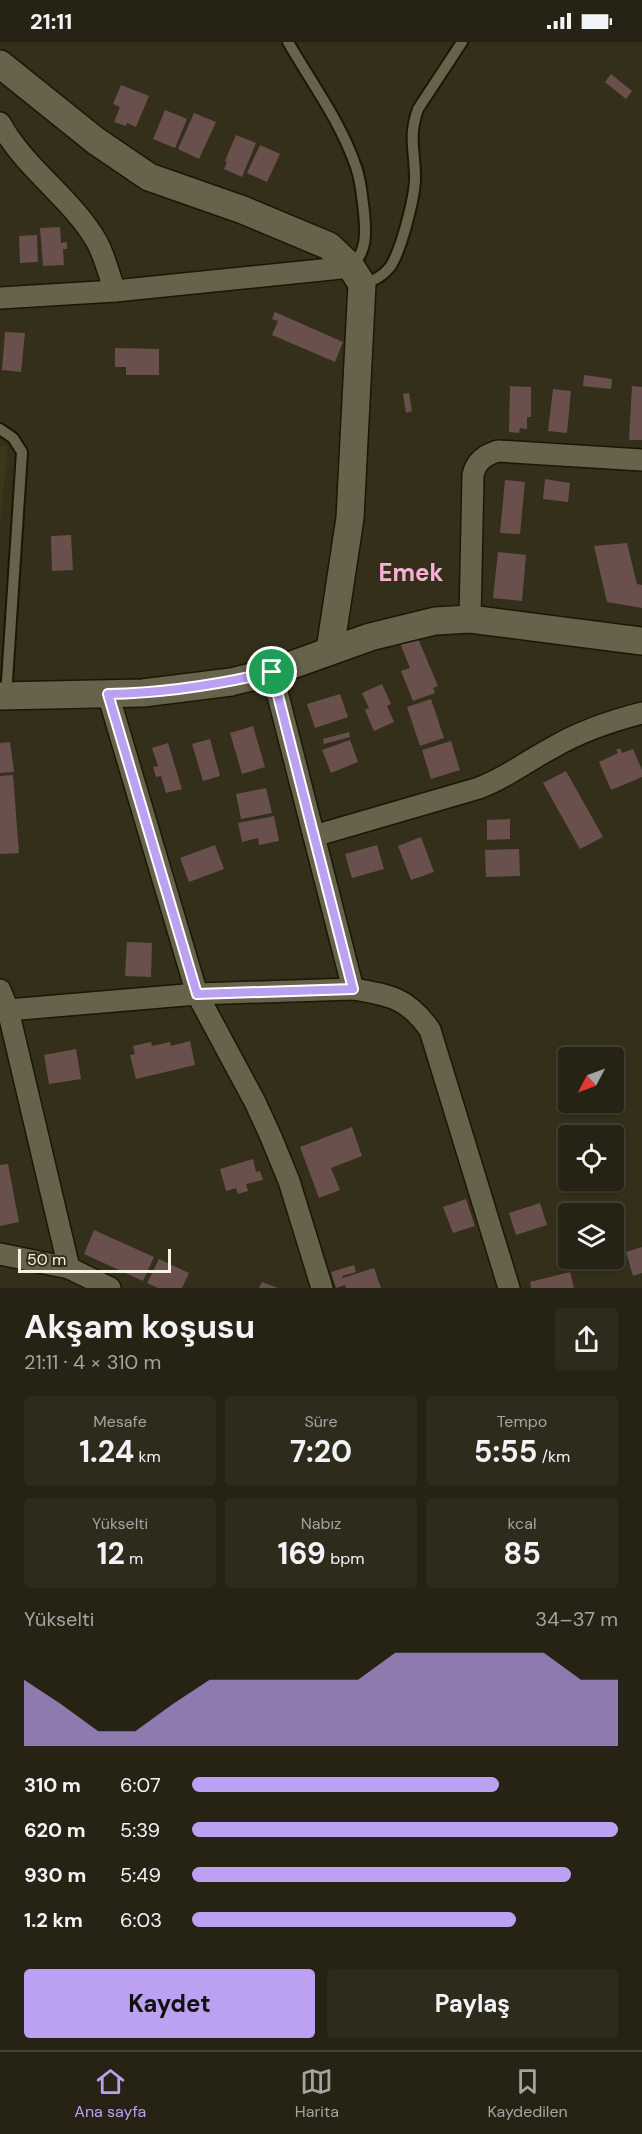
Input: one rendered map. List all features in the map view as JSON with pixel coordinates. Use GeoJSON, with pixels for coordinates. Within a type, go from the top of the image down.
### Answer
{"type":"FeatureCollection","features":[{"type":"Feature","properties":{"kind":"street"},"geometry":{"type":"LineString","coordinates":[[0,64],[96,141],[149,177],[243,210],[328,246],[357,276],[350,519],[330,650]]}},
{"type":"Feature","properties":{"kind":"street"},"geometry":{"type":"LineString","coordinates":[[2,133],[83,223],[97,243],[115,291]]}},
{"type":"Feature","properties":{"kind":"street"},"geometry":{"type":"LineString","coordinates":[[0,298],[357,276]]}},
{"type":"Feature","properties":{"kind":"street"},"geometry":{"type":"LineString","coordinates":[[470,619],[473,475],[474,469],[482,458],[498,451],[642,460]]}},
{"type":"Feature","properties":{"kind":"street"},"geometry":{"type":"LineString","coordinates":[[3,696],[143,693],[188,689],[272,672],[330,650],[435,621],[470,619],[642,641]]}},
{"type":"Feature","properties":{"kind":"street"},"geometry":{"type":"LineString","coordinates":[[272,672],[353,989]]}},
{"type":"Feature","properties":{"kind":"street"},"geometry":{"type":"LineString","coordinates":[[108,694],[197,994],[255,1102],[271,1137],[289,1181],[322,1288]]}},
{"type":"Feature","properties":{"kind":"street"},"geometry":{"type":"LineString","coordinates":[[314,836],[487,785],[502,779],[566,740],[624,717],[642,713]]}},
{"type":"Feature","properties":{"kind":"street"},"geometry":{"type":"LineString","coordinates":[[8,1010],[197,994],[353,989],[388,994],[406,1003],[420,1015],[430,1030],[509,1288]]}},
{"type":"Feature","properties":{"kind":"street"},"geometry":{"type":"LineString","coordinates":[[0,990],[8,1010],[69,1268]]}},
{"type":"Feature","properties":{"kind":"street"},"geometry":{"type":"LineString","coordinates":[[0,1254],[69,1268],[110,1288]]}},
{"type":"Feature","properties":{"kind":"lane"},"geometry":{"type":"LineString","coordinates":[[288,42],[341,132],[356,168],[366,234],[357,276],[383,274],[396,256],[415,188],[411,140],[414,120],[418,109],[462,42]]}},
{"type":"Feature","properties":{"kind":"lane"},"geometry":{"type":"LineString","coordinates":[[0,429],[13,438],[22,452],[3,696]]}},
{"type":"Feature","properties":{"kind":"shaded area"},"geometry":{"type":"Polygon","coordinates":[[[0,446],[8,446],[0,527],[0,446]]]}},
{"type":"Feature","properties":{"kind":"building"},"geometry":{"type":"Polygon","coordinates":[[[611,74],[632,91],[626,99],[605,82],[611,74]]]}},
{"type":"Feature","properties":{"kind":"building"},"geometry":{"type":"Polygon","coordinates":[[[121,85],[149,96],[136,127],[127,123],[126,126],[114,122],[120,107],[113,104],[121,85]]]}},
{"type":"Feature","properties":{"kind":"building"},"geometry":{"type":"Polygon","coordinates":[[[165,110],[187,119],[175,148],[153,139],[165,110]]]}},
{"type":"Feature","properties":{"kind":"building"},"geometry":{"type":"Polygon","coordinates":[[[194,113],[216,122],[199,159],[178,149],[194,113]]]}},
{"type":"Feature","properties":{"kind":"building"},"geometry":{"type":"Polygon","coordinates":[[[236,135],[256,143],[242,177],[224,169],[236,135]]]}},
{"type":"Feature","properties":{"kind":"building"},"geometry":{"type":"Polygon","coordinates":[[[260,145],[280,154],[267,182],[247,173],[260,145]]]}},
{"type":"Feature","properties":{"kind":"building"},"geometry":{"type":"Polygon","coordinates":[[[60,227],[61,243],[67,242],[67,249],[63,249],[64,265],[43,266],[40,228],[60,227]]]}},
{"type":"Feature","properties":{"kind":"building"},"geometry":{"type":"Polygon","coordinates":[[[37,235],[38,262],[20,263],[19,236],[37,235]]]}},
{"type":"Feature","properties":{"kind":"building"},"geometry":{"type":"Polygon","coordinates":[[[275,312],[343,342],[335,362],[272,335],[278,321],[272,319],[275,312]]]}},
{"type":"Feature","properties":{"kind":"building"},"geometry":{"type":"Polygon","coordinates":[[[5,332],[25,333],[21,372],[2,370],[5,332]]]}},
{"type":"Feature","properties":{"kind":"building"},"geometry":{"type":"Polygon","coordinates":[[[115,348],[159,349],[159,375],[126,375],[126,367],[115,367],[115,348]]]}},
{"type":"Feature","properties":{"kind":"building"},"geometry":{"type":"Polygon","coordinates":[[[584,375],[612,379],[611,389],[583,386],[584,375]]]}},
{"type":"Feature","properties":{"kind":"building"},"geometry":{"type":"Polygon","coordinates":[[[510,386],[531,387],[531,417],[527,417],[527,429],[520,428],[519,433],[509,432],[510,386]]]}},
{"type":"Feature","properties":{"kind":"building"},"geometry":{"type":"Polygon","coordinates":[[[632,386],[642,387],[642,440],[629,440],[632,386]]]}},
{"type":"Feature","properties":{"kind":"building"},"geometry":{"type":"Polygon","coordinates":[[[553,389],[571,391],[567,433],[548,431],[553,389]]]}},
{"type":"Feature","properties":{"kind":"building"},"geometry":{"type":"Polygon","coordinates":[[[409,393],[412,411],[406,413],[403,394],[409,393]]]}},
{"type":"Feature","properties":{"kind":"building"},"geometry":{"type":"Polygon","coordinates":[[[545,479],[570,483],[568,502],[543,499],[545,479]]]}},
{"type":"Feature","properties":{"kind":"building"},"geometry":{"type":"Polygon","coordinates":[[[505,480],[525,482],[520,534],[500,533],[505,480]]]}},
{"type":"Feature","properties":{"kind":"building"},"geometry":{"type":"Polygon","coordinates":[[[71,535],[73,570],[52,571],[51,536],[71,535]]]}},
{"type":"Feature","properties":{"kind":"building"},"geometry":{"type":"Polygon","coordinates":[[[627,543],[637,584],[642,585],[642,608],[607,602],[594,546],[627,543]]]}},
{"type":"Feature","properties":{"kind":"building"},"geometry":{"type":"Polygon","coordinates":[[[498,552],[526,555],[522,601],[493,598],[498,552]]]}},
{"type":"Feature","properties":{"kind":"building"},"geometry":{"type":"Polygon","coordinates":[[[417,636],[438,686],[433,688],[435,693],[413,701],[401,671],[410,668],[400,643],[417,636]]]}},
{"type":"Feature","properties":{"kind":"building"},"geometry":{"type":"Polygon","coordinates":[[[382,684],[391,704],[387,706],[394,722],[374,731],[365,710],[369,708],[362,693],[382,684]]]}},
{"type":"Feature","properties":{"kind":"building"},"geometry":{"type":"Polygon","coordinates":[[[340,694],[348,717],[315,728],[307,704],[340,694]]]}},
{"type":"Feature","properties":{"kind":"building"},"geometry":{"type":"Polygon","coordinates":[[[431,699],[444,738],[420,746],[407,707],[431,699]]]}},
{"type":"Feature","properties":{"kind":"building"},"geometry":{"type":"Polygon","coordinates":[[[253,726],[265,767],[242,774],[230,733],[253,726]]]}},
{"type":"Feature","properties":{"kind":"building"},"geometry":{"type":"Polygon","coordinates":[[[349,732],[350,737],[324,744],[323,739],[349,732]]]}},
{"type":"Feature","properties":{"kind":"building"},"geometry":{"type":"Polygon","coordinates":[[[210,739],[220,776],[203,781],[192,744],[210,739]]]}},
{"type":"Feature","properties":{"kind":"building"},"geometry":{"type":"Polygon","coordinates":[[[350,740],[358,762],[331,773],[322,750],[350,740]]]}},
{"type":"Feature","properties":{"kind":"building"},"geometry":{"type":"Polygon","coordinates":[[[451,741],[460,770],[431,779],[422,750],[451,741]]]}},
{"type":"Feature","properties":{"kind":"building"},"geometry":{"type":"Polygon","coordinates":[[[10,742],[14,772],[0,773],[0,743],[10,742]]]}},
{"type":"Feature","properties":{"kind":"building"},"geometry":{"type":"Polygon","coordinates":[[[168,743],[182,789],[166,793],[161,776],[156,777],[153,767],[158,766],[152,748],[168,743]]]}},
{"type":"Feature","properties":{"kind":"building"},"geometry":{"type":"Polygon","coordinates":[[[620,748],[622,753],[633,749],[642,770],[642,777],[611,790],[599,762],[618,753],[616,750],[620,748]]]}},
{"type":"Feature","properties":{"kind":"building"},"geometry":{"type":"Polygon","coordinates":[[[566,771],[603,837],[580,849],[543,783],[566,771]]]}},
{"type":"Feature","properties":{"kind":"building"},"geometry":{"type":"Polygon","coordinates":[[[13,775],[19,853],[0,854],[0,776],[13,775]]]}},
{"type":"Feature","properties":{"kind":"building"},"geometry":{"type":"Polygon","coordinates":[[[266,788],[272,813],[241,819],[236,794],[266,788]]]}},
{"type":"Feature","properties":{"kind":"building"},"geometry":{"type":"Polygon","coordinates":[[[274,816],[279,841],[259,845],[258,838],[242,842],[238,823],[274,816]]]}},
{"type":"Feature","properties":{"kind":"building"},"geometry":{"type":"Polygon","coordinates":[[[510,819],[510,839],[487,840],[487,820],[510,819]]]}},
{"type":"Feature","properties":{"kind":"building"},"geometry":{"type":"Polygon","coordinates":[[[421,837],[434,872],[411,880],[398,846],[421,837]]]}},
{"type":"Feature","properties":{"kind":"building"},"geometry":{"type":"Polygon","coordinates":[[[215,845],[224,869],[189,882],[180,858],[215,845]]]}},
{"type":"Feature","properties":{"kind":"building"},"geometry":{"type":"Polygon","coordinates":[[[377,845],[384,869],[352,878],[345,854],[377,845]]]}},
{"type":"Feature","properties":{"kind":"building"},"geometry":{"type":"Polygon","coordinates":[[[519,849],[520,876],[486,877],[485,850],[519,849]]]}},
{"type":"Feature","properties":{"kind":"building"},"geometry":{"type":"Polygon","coordinates":[[[127,942],[152,943],[151,977],[125,976],[127,942]]]}},
{"type":"Feature","properties":{"kind":"building"},"geometry":{"type":"Polygon","coordinates":[[[190,1041],[195,1065],[136,1079],[130,1055],[135,1054],[133,1046],[151,1042],[152,1046],[170,1042],[171,1046],[190,1041]]]}},
{"type":"Feature","properties":{"kind":"building"},"geometry":{"type":"Polygon","coordinates":[[[76,1049],[81,1079],[49,1084],[44,1055],[76,1049]]]}},
{"type":"Feature","properties":{"kind":"building"},"geometry":{"type":"Polygon","coordinates":[[[352,1127],[362,1156],[331,1168],[340,1190],[319,1198],[300,1147],[352,1127]]]}},
{"type":"Feature","properties":{"kind":"building"},"geometry":{"type":"Polygon","coordinates":[[[253,1159],[256,1172],[260,1171],[263,1180],[246,1184],[248,1191],[238,1194],[236,1188],[226,1191],[220,1169],[253,1159]]]}},
{"type":"Feature","properties":{"kind":"building"},"geometry":{"type":"Polygon","coordinates":[[[8,1164],[19,1222],[0,1226],[0,1165],[8,1164]]]}},
{"type":"Feature","properties":{"kind":"building"},"geometry":{"type":"Polygon","coordinates":[[[466,1199],[475,1226],[453,1233],[443,1207],[466,1199]]]}},
{"type":"Feature","properties":{"kind":"building"},"geometry":{"type":"Polygon","coordinates":[[[540,1203],[547,1225],[516,1235],[509,1213],[540,1203]]]}},
{"type":"Feature","properties":{"kind":"building"},"geometry":{"type":"Polygon","coordinates":[[[94,1230],[154,1257],[143,1281],[84,1254],[94,1230]]]}},
{"type":"Feature","properties":{"kind":"building"},"geometry":{"type":"Polygon","coordinates":[[[642,1247],[642,1273],[633,1276],[626,1252],[642,1247]]]}},
{"type":"Feature","properties":{"kind":"building"},"geometry":{"type":"Polygon","coordinates":[[[159,1259],[189,1273],[182,1288],[158,1288],[147,1283],[159,1259]]]}},
{"type":"Feature","properties":{"kind":"building"},"geometry":{"type":"Polygon","coordinates":[[[354,1265],[356,1272],[342,1276],[343,1278],[374,1268],[381,1288],[346,1288],[345,1285],[336,1288],[331,1272],[354,1265]]]}},
{"type":"Feature","properties":{"kind":"building"},"geometry":{"type":"Polygon","coordinates":[[[570,1272],[574,1288],[531,1288],[530,1282],[570,1272]]]}},
{"type":"Feature","properties":{"kind":"building"},"geometry":{"type":"Polygon","coordinates":[[[262,1282],[278,1288],[259,1288],[262,1282]]]}},
{"type":"Feature","properties":{"kind":"district","name":"Emek"},"geometry":{"type":"Point","coordinates":[411,573]}},
{"type":"Feature","properties":{"kind":"route"},"geometry":{"type":"LineString","coordinates":[[272,672],[353,989],[197,994],[108,694],[188,689],[272,672]]}}]}
